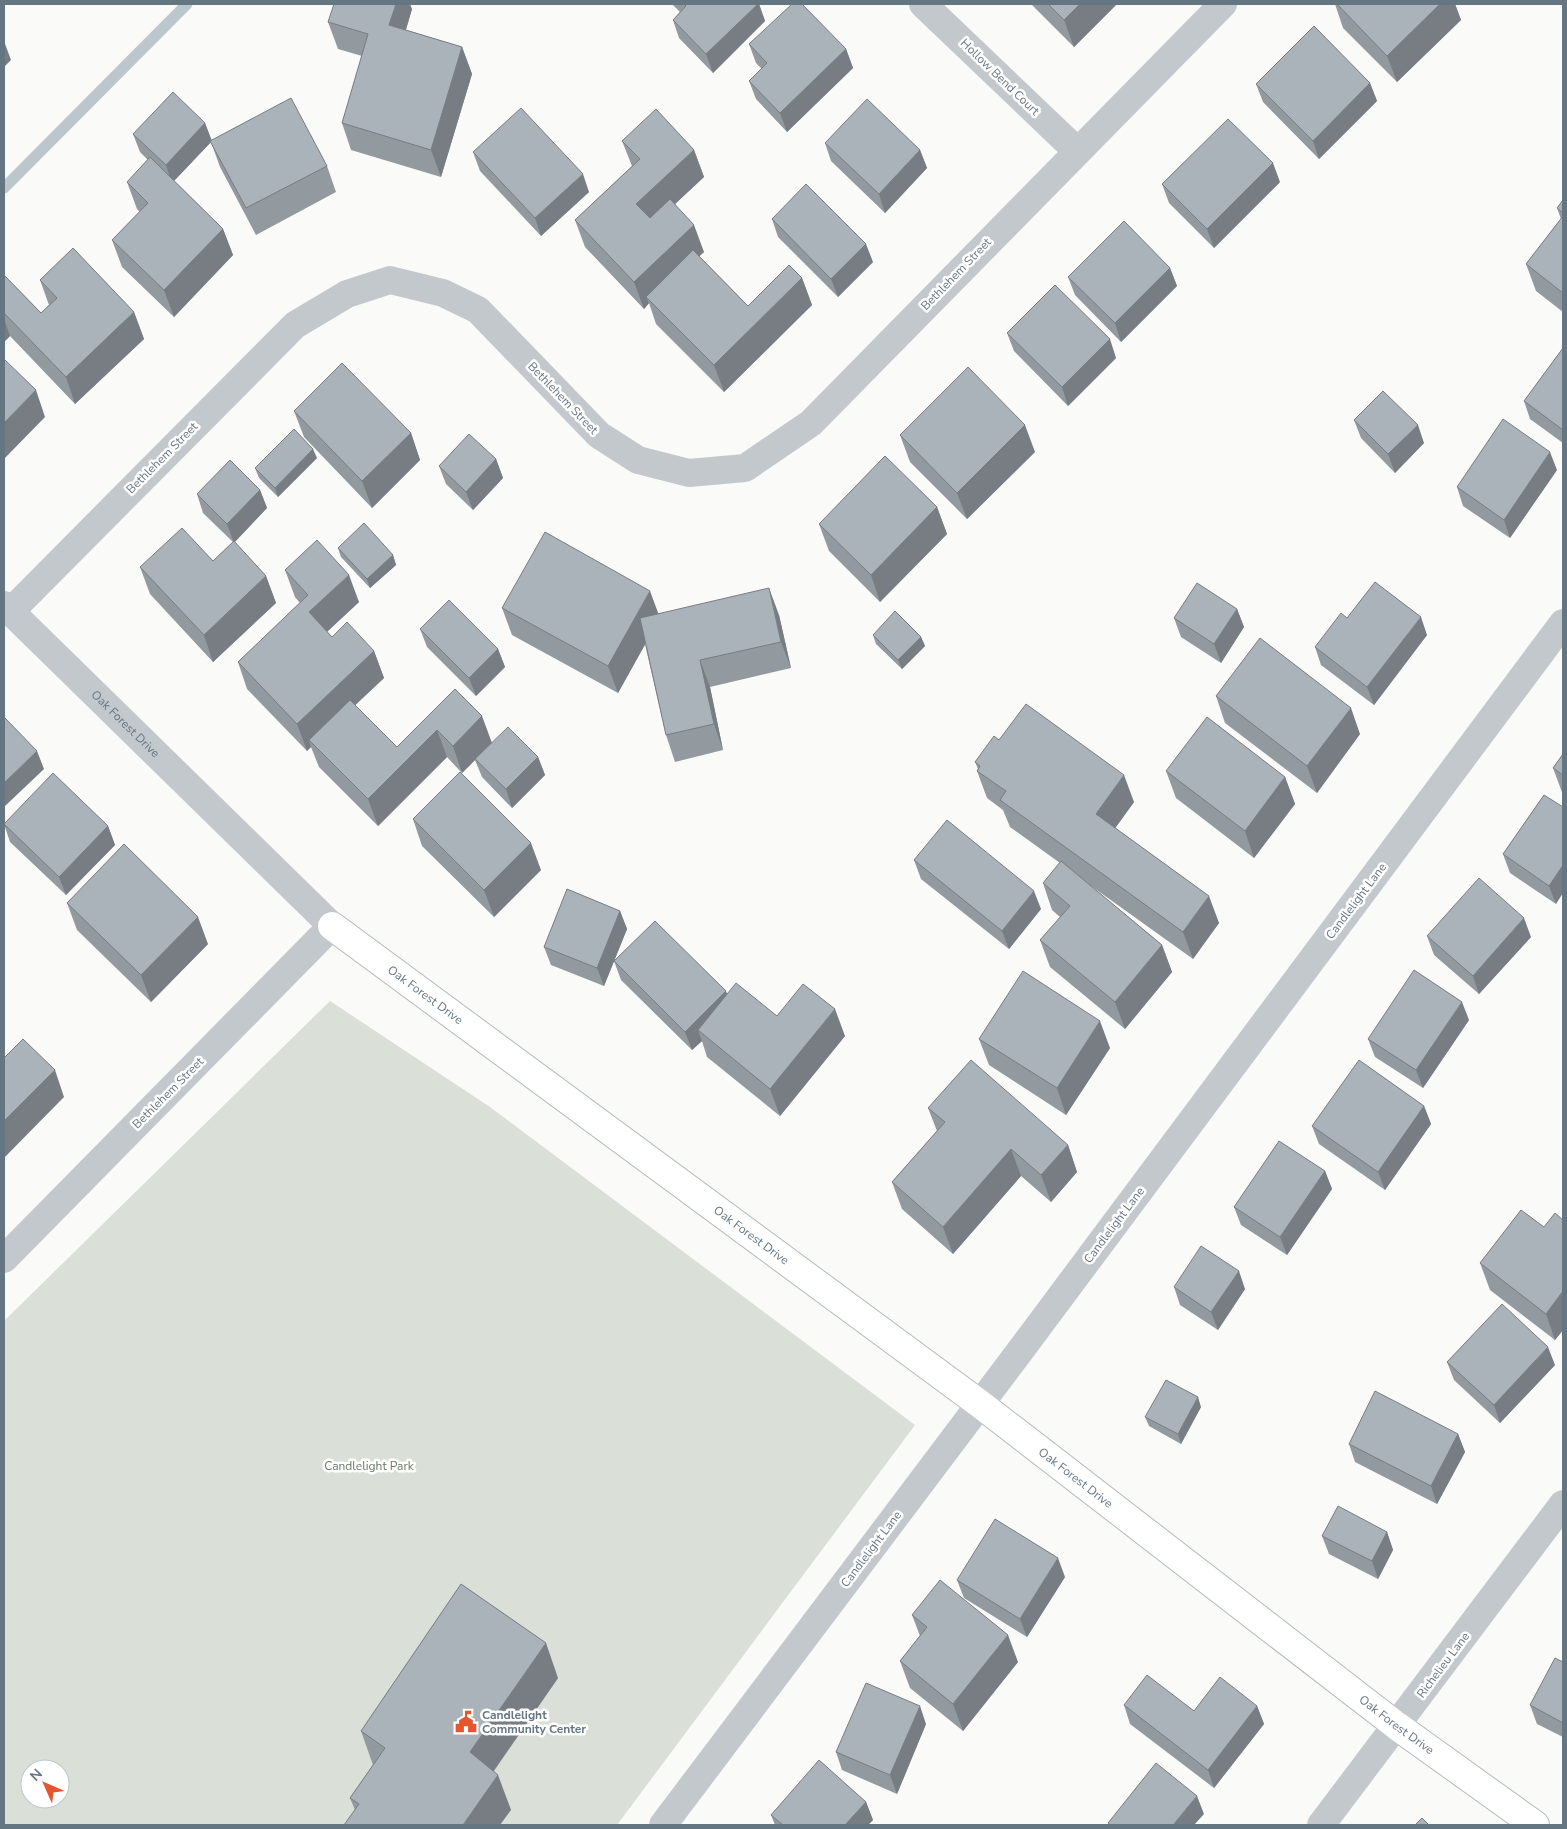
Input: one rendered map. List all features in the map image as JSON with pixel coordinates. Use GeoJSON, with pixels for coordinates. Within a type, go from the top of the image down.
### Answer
{"type":"FeatureCollection","features":[{"type":"Feature","properties":{"kind":"street","name":"Hollow Bend Court"},"geometry":{"type":"LineString","coordinates":[[923,4],[1077,151]]}},
{"type":"Feature","properties":{"kind":"street","name":"Bethlehem Street"},"geometry":{"type":"LineString","coordinates":[[7,608],[295,325],[347,294],[390,280],[443,293],[478,310],[599,435],[638,460],[689,473],[745,468],[811,422],[1223,4]]}},
{"type":"Feature","properties":{"kind":"street","name":"Oak Forest Drive"},"geometry":{"type":"LineString","coordinates":[[7,608],[332,926],[980,1404],[1397,1726],[1535,1825]]}},
{"type":"Feature","properties":{"kind":"street","name":"Candlelight Lane"},"geometry":{"type":"LineString","coordinates":[[663,1825],[1563,623]]}},
{"type":"Feature","properties":{"kind":"street","name":"Bethlehem Street"},"geometry":{"type":"LineString","coordinates":[[4,1259],[332,926]]}},
{"type":"Feature","properties":{"kind":"street","name":"Richelieu Lane"},"geometry":{"type":"LineString","coordinates":[[1321,1825],[1563,1504]]}},
{"type":"Feature","properties":{"kind":"green space","name":"Candlelight Park"},"geometry":{"type":"Polygon","coordinates":[[[330,1001],[490,1107],[915,1425],[617,1825],[4,1825],[4,1321],[330,1001]]]}},
{"type":"Feature","properties":{"kind":"building"},"geometry":{"type":"Polygon","coordinates":[[[334,4],[396,4],[389,25],[462,47],[431,150],[342,123],[368,34],[328,22],[334,4]]]}},
{"type":"Feature","properties":{"kind":"building"},"geometry":{"type":"Polygon","coordinates":[[[684,4],[758,4],[706,54],[673,20],[686,6],[684,4]]]}},
{"type":"Feature","properties":{"kind":"building"},"geometry":{"type":"Polygon","coordinates":[[[792,4],[802,4],[846,49],[780,113],[749,81],[767,63],[749,44],[792,4]]]}},
{"type":"Feature","properties":{"kind":"building"},"geometry":{"type":"Polygon","coordinates":[[[1048,4],[1080,4],[1064,20],[1048,4]]]}},
{"type":"Feature","properties":{"kind":"building"},"geometry":{"type":"Polygon","coordinates":[[[1337,4],[1440,4],[1387,56],[1337,4]]]}},
{"type":"Feature","properties":{"kind":"building"},"geometry":{"type":"Polygon","coordinates":[[[1314,26],[1370,83],[1313,141],[1256,84],[1314,26]]]}},
{"type":"Feature","properties":{"kind":"building"},"geometry":{"type":"Polygon","coordinates":[[[173,92],[205,123],[166,165],[133,134],[173,92]]]}},
{"type":"Feature","properties":{"kind":"building"},"geometry":{"type":"Polygon","coordinates":[[[291,98],[327,166],[246,208],[210,141],[291,98]]]}},
{"type":"Feature","properties":{"kind":"building"},"geometry":{"type":"Polygon","coordinates":[[[867,99],[920,150],[879,194],[825,143],[867,99]]]}},
{"type":"Feature","properties":{"kind":"building"},"geometry":{"type":"Polygon","coordinates":[[[521,108],[583,174],[535,218],[473,152],[521,108]]]}},
{"type":"Feature","properties":{"kind":"building"},"geometry":{"type":"Polygon","coordinates":[[[656,109],[694,150],[636,204],[650,218],[670,199],[694,225],[634,282],[575,220],[640,159],[622,141],[656,109]]]}},
{"type":"Feature","properties":{"kind":"building"},"geometry":{"type":"Polygon","coordinates":[[[1228,119],[1273,163],[1207,229],[1162,184],[1228,119]]]}},
{"type":"Feature","properties":{"kind":"building"},"geometry":{"type":"Polygon","coordinates":[[[150,157],[223,229],[164,290],[112,240],[148,203],[127,182],[150,157]]]}},
{"type":"Feature","properties":{"kind":"building"},"geometry":{"type":"Polygon","coordinates":[[[806,184],[866,244],[831,279],[772,219],[806,184]]]}},
{"type":"Feature","properties":{"kind":"building"},"geometry":{"type":"Polygon","coordinates":[[[1563,200],[1563,213],[1557,208],[1563,200]]]}},
{"type":"Feature","properties":{"kind":"building"},"geometry":{"type":"Polygon","coordinates":[[[1563,216],[1563,293],[1526,264],[1563,216]]]}},
{"type":"Feature","properties":{"kind":"building"},"geometry":{"type":"Polygon","coordinates":[[[1124,221],[1170,268],[1115,323],[1068,277],[1124,221]]]}},
{"type":"Feature","properties":{"kind":"building"},"geometry":{"type":"Polygon","coordinates":[[[73,248],[134,312],[66,377],[4,313],[4,275],[41,313],[57,298],[40,280],[73,248]]]}},
{"type":"Feature","properties":{"kind":"building"},"geometry":{"type":"Polygon","coordinates":[[[693,250],[748,306],[789,265],[802,278],[714,365],[646,297],[693,250]]]}},
{"type":"Feature","properties":{"kind":"building"},"geometry":{"type":"Polygon","coordinates":[[[1055,285],[1110,339],[1062,387],[1007,333],[1055,285]]]}},
{"type":"Feature","properties":{"kind":"building"},"geometry":{"type":"Polygon","coordinates":[[[1563,348],[1563,430],[1524,401],[1563,348]]]}},
{"type":"Feature","properties":{"kind":"building"},"geometry":{"type":"Polygon","coordinates":[[[4,359],[36,390],[4,423],[4,359]]]}},
{"type":"Feature","properties":{"kind":"building"},"geometry":{"type":"Polygon","coordinates":[[[342,363],[411,433],[362,481],[294,411],[342,363]]]}},
{"type":"Feature","properties":{"kind":"building"},"geometry":{"type":"Polygon","coordinates":[[[968,367],[1025,425],[957,493],[900,435],[968,367]]]}},
{"type":"Feature","properties":{"kind":"building"},"geometry":{"type":"Polygon","coordinates":[[[1383,391],[1418,425],[1388,454],[1354,420],[1383,391]]]}},
{"type":"Feature","properties":{"kind":"building"},"geometry":{"type":"Polygon","coordinates":[[[1503,419],[1550,452],[1504,520],[1457,487],[1503,419]]]}},
{"type":"Feature","properties":{"kind":"building"},"geometry":{"type":"Polygon","coordinates":[[[294,429],[313,449],[275,488],[255,468],[294,429]]]}},
{"type":"Feature","properties":{"kind":"building"},"geometry":{"type":"Polygon","coordinates":[[[469,434],[496,459],[466,492],[439,466],[469,434]]]}},
{"type":"Feature","properties":{"kind":"building"},"geometry":{"type":"Polygon","coordinates":[[[885,456],[937,507],[871,575],[819,524],[885,456]]]}},
{"type":"Feature","properties":{"kind":"building"},"geometry":{"type":"Polygon","coordinates":[[[230,460],[260,490],[227,524],[197,494],[230,460]]]}},
{"type":"Feature","properties":{"kind":"building"},"geometry":{"type":"Polygon","coordinates":[[[364,523],[393,555],[367,579],[338,548],[364,523]]]}},
{"type":"Feature","properties":{"kind":"building"},"geometry":{"type":"Polygon","coordinates":[[[182,528],[213,561],[234,541],[266,576],[204,635],[140,567],[182,528]]]}},
{"type":"Feature","properties":{"kind":"building"},"geometry":{"type":"Polygon","coordinates":[[[545,532],[650,591],[608,666],[502,608],[545,532]]]}},
{"type":"Feature","properties":{"kind":"building"},"geometry":{"type":"Polygon","coordinates":[[[317,540],[349,575],[309,612],[332,637],[347,622],[374,651],[297,724],[238,662],[308,595],[285,570],[317,540]]]}},
{"type":"Feature","properties":{"kind":"building"},"geometry":{"type":"Polygon","coordinates":[[[1375,582],[1421,617],[1367,687],[1315,647],[1341,613],[1347,618],[1375,582]]]}},
{"type":"Feature","properties":{"kind":"building"},"geometry":{"type":"Polygon","coordinates":[[[1197,583],[1237,609],[1214,644],[1174,618],[1197,583]]]}},
{"type":"Feature","properties":{"kind":"building"},"geometry":{"type":"Polygon","coordinates":[[[769,588],[781,642],[700,660],[714,724],[666,735],[640,618],[769,588]]]}},
{"type":"Feature","properties":{"kind":"building"},"geometry":{"type":"Polygon","coordinates":[[[449,600],[498,649],[469,678],[420,629],[449,600]]]}},
{"type":"Feature","properties":{"kind":"building"},"geometry":{"type":"Polygon","coordinates":[[[895,611],[921,637],[898,660],[873,635],[895,611]]]}},
{"type":"Feature","properties":{"kind":"building"},"geometry":{"type":"Polygon","coordinates":[[[1260,638],[1351,708],[1307,766],[1216,696],[1260,638]]]}},
{"type":"Feature","properties":{"kind":"building"},"geometry":{"type":"Polygon","coordinates":[[[455,689],[482,716],[453,746],[437,730],[368,799],[309,740],[350,700],[397,747],[455,689]]]}},
{"type":"Feature","properties":{"kind":"building"},"geometry":{"type":"Polygon","coordinates":[[[1026,704],[1124,775],[1096,814],[1209,896],[1183,932],[1000,800],[1006,791],[977,771],[980,766],[975,762],[994,736],[999,740],[1026,704]]]}},
{"type":"Feature","properties":{"kind":"building"},"geometry":{"type":"Polygon","coordinates":[[[4,717],[37,751],[4,783],[4,717]]]}},
{"type":"Feature","properties":{"kind":"building"},"geometry":{"type":"Polygon","coordinates":[[[1207,717],[1285,777],[1245,831],[1166,771],[1207,717]]]}},
{"type":"Feature","properties":{"kind":"building"},"geometry":{"type":"Polygon","coordinates":[[[508,727],[538,757],[506,789],[475,759],[508,727]]]}},
{"type":"Feature","properties":{"kind":"building"},"geometry":{"type":"Polygon","coordinates":[[[1563,754],[1563,775],[1553,768],[1563,754]]]}},
{"type":"Feature","properties":{"kind":"building"},"geometry":{"type":"Polygon","coordinates":[[[460,772],[531,843],[484,890],[413,819],[460,772]]]}},
{"type":"Feature","properties":{"kind":"building"},"geometry":{"type":"Polygon","coordinates":[[[53,773],[108,826],[59,877],[4,824],[53,773]]]}},
{"type":"Feature","properties":{"kind":"building"},"geometry":{"type":"Polygon","coordinates":[[[1544,795],[1563,807],[1563,865],[1549,886],[1503,854],[1544,795]]]}},
{"type":"Feature","properties":{"kind":"building"},"geometry":{"type":"Polygon","coordinates":[[[947,820],[1034,891],[1002,931],[914,860],[947,820]]]}},
{"type":"Feature","properties":{"kind":"building"},"geometry":{"type":"Polygon","coordinates":[[[124,844],[198,917],[141,975],[67,903],[124,844]]]}},
{"type":"Feature","properties":{"kind":"building"},"geometry":{"type":"Polygon","coordinates":[[[1061,861],[1162,945],[1115,1002],[1040,940],[1070,906],[1043,883],[1061,861]]]}},
{"type":"Feature","properties":{"kind":"building"},"geometry":{"type":"Polygon","coordinates":[[[1479,878],[1524,918],[1473,976],[1427,936],[1479,878]]]}},
{"type":"Feature","properties":{"kind":"building"},"geometry":{"type":"Polygon","coordinates":[[[567,889],[620,911],[597,968],[544,947],[567,889]]]}},
{"type":"Feature","properties":{"kind":"building"},"geometry":{"type":"Polygon","coordinates":[[[655,921],[726,991],[685,1032],[614,961],[655,921]]]}},
{"type":"Feature","properties":{"kind":"building"},"geometry":{"type":"Polygon","coordinates":[[[1414,970],[1462,1002],[1416,1070],[1368,1039],[1414,970]]]}},
{"type":"Feature","properties":{"kind":"building"},"geometry":{"type":"Polygon","coordinates":[[[1023,971],[1100,1021],[1057,1088],[979,1039],[1023,971]]]}},
{"type":"Feature","properties":{"kind":"building"},"geometry":{"type":"Polygon","coordinates":[[[736,983],[777,1016],[803,984],[835,1009],[770,1089],[698,1030],[736,983]]]}},
{"type":"Feature","properties":{"kind":"building"},"geometry":{"type":"Polygon","coordinates":[[[23,1039],[55,1070],[4,1121],[4,1058],[23,1039]]]}},
{"type":"Feature","properties":{"kind":"building"},"geometry":{"type":"Polygon","coordinates":[[[971,1060],[1068,1145],[1041,1175],[1011,1149],[943,1227],[892,1182],[945,1122],[928,1108],[971,1060]]]}},
{"type":"Feature","properties":{"kind":"building"},"geometry":{"type":"Polygon","coordinates":[[[1359,1060],[1424,1106],[1378,1172],[1312,1126],[1359,1060]]]}},
{"type":"Feature","properties":{"kind":"building"},"geometry":{"type":"Polygon","coordinates":[[[1279,1141],[1325,1171],[1280,1237],[1234,1207],[1279,1141]]]}},
{"type":"Feature","properties":{"kind":"building"},"geometry":{"type":"Polygon","coordinates":[[[1521,1210],[1544,1227],[1555,1213],[1563,1220],[1563,1291],[1546,1314],[1480,1263],[1521,1210]]]}},
{"type":"Feature","properties":{"kind":"building"},"geometry":{"type":"Polygon","coordinates":[[[1201,1246],[1239,1271],[1211,1312],[1174,1287],[1201,1246]]]}},
{"type":"Feature","properties":{"kind":"building"},"geometry":{"type":"Polygon","coordinates":[[[1502,1304],[1548,1347],[1494,1405],[1447,1362],[1502,1304]]]}},
{"type":"Feature","properties":{"kind":"building"},"geometry":{"type":"Polygon","coordinates":[[[1166,1380],[1198,1397],[1178,1434],[1145,1417],[1166,1380]]]}},
{"type":"Feature","properties":{"kind":"building"},"geometry":{"type":"Polygon","coordinates":[[[1375,1391],[1458,1434],[1431,1486],[1349,1444],[1375,1391]]]}},
{"type":"Feature","properties":{"kind":"building"},"geometry":{"type":"Polygon","coordinates":[[[1338,1506],[1387,1532],[1372,1561],[1322,1536],[1338,1506]]]}},
{"type":"Feature","properties":{"kind":"building"},"geometry":{"type":"Polygon","coordinates":[[[995,1519],[1058,1558],[1020,1619],[957,1580],[995,1519]]]}},
{"type":"Feature","properties":{"kind":"building"},"geometry":{"type":"Polygon","coordinates":[[[940,1580],[1008,1635],[953,1704],[900,1661],[927,1627],[912,1615],[940,1580]]]}},
{"type":"Feature","properties":{"kind":"building","name":"Candlelight Community Center"},"geometry":{"type":"Polygon","coordinates":[[[461,1584],[546,1643],[470,1752],[498,1775],[463,1825],[344,1825],[359,1804],[350,1798],[385,1748],[361,1731],[461,1584]]]}},
{"type":"Feature","properties":{"kind":"building"},"geometry":{"type":"Polygon","coordinates":[[[1555,1658],[1563,1662],[1563,1723],[1530,1705],[1555,1658]]]}},
{"type":"Feature","properties":{"kind":"building"},"geometry":{"type":"Polygon","coordinates":[[[1147,1675],[1194,1711],[1220,1677],[1257,1706],[1208,1770],[1124,1705],[1147,1675]]]}},
{"type":"Feature","properties":{"kind":"building"},"geometry":{"type":"Polygon","coordinates":[[[866,1683],[920,1706],[890,1775],[836,1752],[866,1683]]]}},
{"type":"Feature","properties":{"kind":"building"},"geometry":{"type":"Polygon","coordinates":[[[819,1760],[866,1802],[845,1825],[783,1825],[771,1815],[819,1760]]]}},
{"type":"Feature","properties":{"kind":"building"},"geometry":{"type":"Polygon","coordinates":[[[1156,1763],[1197,1796],[1173,1825],[1111,1825],[1108,1823],[1156,1763]]]}},
{"type":"Feature","properties":{"kind":"building"},"geometry":{"type":"Polygon","coordinates":[[[1422,1818],[1429,1825],[1415,1825],[1422,1818]]]}},
{"type":"Feature","properties":{"kind":"waterway"},"geometry":{"type":"LineString","coordinates":[[4,188],[187,4]]}},
{"type":"Feature","properties":{"kind":"place","name":"Candlelight Community Center"},"geometry":{"type":"Point","coordinates":[466,1722]}}]}
